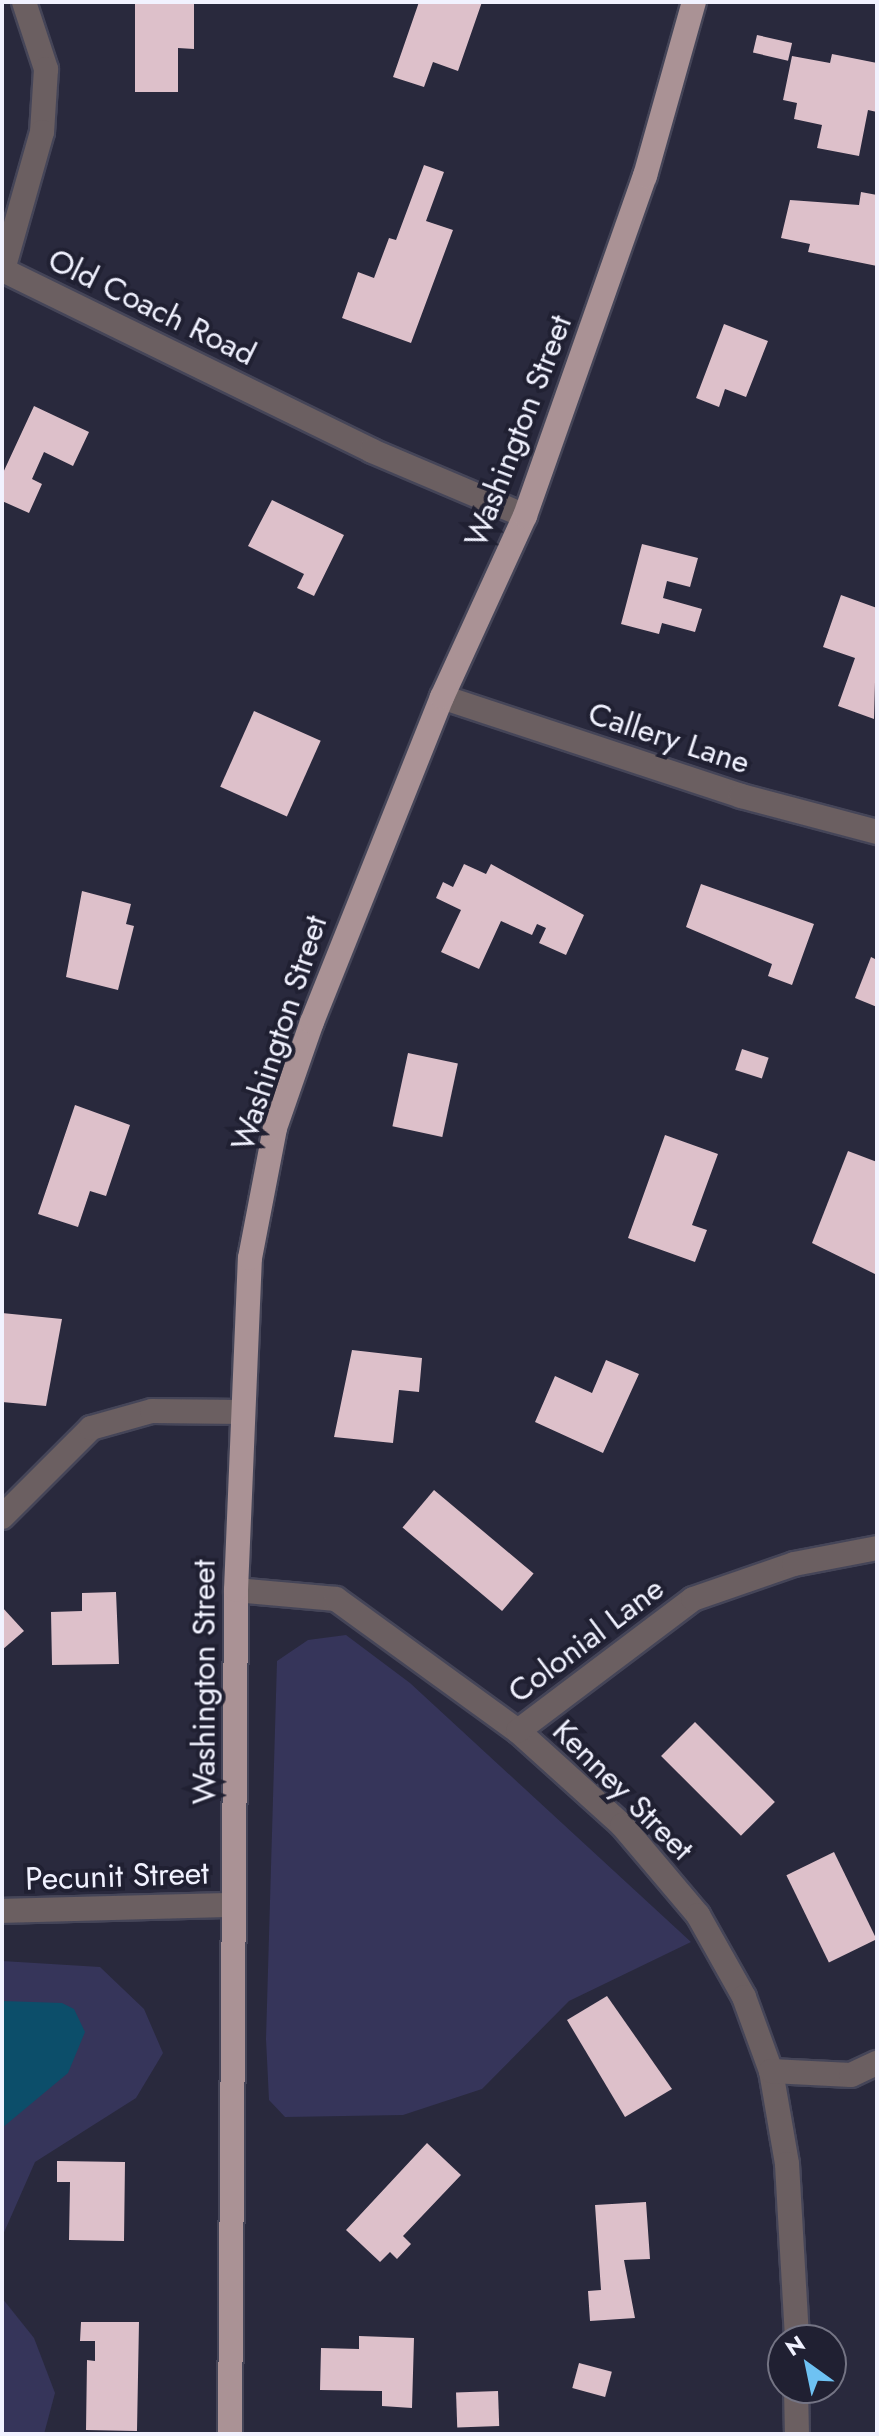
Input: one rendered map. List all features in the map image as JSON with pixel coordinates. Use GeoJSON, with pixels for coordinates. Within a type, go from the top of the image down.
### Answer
{"type":"FeatureCollection","features":[{"type":"Feature","properties":{"kind":"main road","name":"Washington Street"},"geometry":{"type":"LineString","coordinates":[[230,2434],[236,1590],[250,1258],[275,1128],[442,697],[525,516],[645,176],[694,2]]}},
{"type":"Feature","properties":{"kind":"street","name":"Old Coach Road"},"geometry":{"type":"LineString","coordinates":[[24,2],[46,69],[42,132],[2,271],[372,451],[525,516]]}},
{"type":"Feature","properties":{"kind":"street","name":"Callery Lane"},"geometry":{"type":"LineString","coordinates":[[442,697],[741,796],[877,832]]}},
{"type":"Feature","properties":{"kind":"street"},"geometry":{"type":"LineString","coordinates":[[2,1517],[91,1428],[152,1411],[242,1412]]}},
{"type":"Feature","properties":{"kind":"street","name":"Colonial Lane"},"geometry":{"type":"LineString","coordinates":[[518,1731],[693,1599],[794,1564],[877,1548]]}},
{"type":"Feature","properties":{"kind":"street","name":"Kenney Street"},"geometry":{"type":"LineString","coordinates":[[236,1590],[336,1599],[518,1731],[622,1825],[698,1915],[744,1997],[771,2071],[787,2164],[796,2324]]}},
{"type":"Feature","properties":{"kind":"street","name":"Pecunit Street"},"geometry":{"type":"LineString","coordinates":[[2,1911],[234,1905]]}},
{"type":"Feature","properties":{"kind":"street"},"geometry":{"type":"LineString","coordinates":[[771,2071],[851,2075],[877,2063]]}},
{"type":"Feature","properties":{"kind":"street"},"geometry":{"type":"LineString","coordinates":[[796,2404],[797,2434]]}},
{"type":"Feature","properties":{"kind":"shaded area"},"geometry":{"type":"Polygon","coordinates":[[[346,1635],[410,1683],[691,1942],[569,2001],[482,2089],[403,2115],[285,2117],[269,2100],[266,2039],[277,1661],[308,1640],[346,1635]]]}},
{"type":"Feature","properties":{"kind":"shaded area"},"geometry":{"type":"Polygon","coordinates":[[[2,1961],[100,1967],[144,2009],[163,2053],[136,2098],[35,2162],[2,2237],[2,1961]]]}},
{"type":"Feature","properties":{"kind":"shaded area"},"geometry":{"type":"Polygon","coordinates":[[[2,2298],[34,2338],[55,2393],[44,2434],[2,2434],[2,2298]]]}},
{"type":"Feature","properties":{"kind":"water"},"geometry":{"type":"Polygon","coordinates":[[[2,2001],[62,2003],[74,2009],[85,2032],[68,2073],[2,2128],[2,2001]]]}},
{"type":"Feature","properties":{"kind":"building"},"geometry":{"type":"Polygon","coordinates":[[[135,2],[194,2],[194,49],[178,48],[178,92],[135,92],[135,2]]]}},
{"type":"Feature","properties":{"kind":"building"},"geometry":{"type":"Polygon","coordinates":[[[419,2],[482,2],[458,71],[433,62],[424,87],[393,77],[419,2]]]}},
{"type":"Feature","properties":{"kind":"building"},"geometry":{"type":"Polygon","coordinates":[[[757,35],[792,43],[788,61],[753,53],[757,35]]]}},
{"type":"Feature","properties":{"kind":"building"},"geometry":{"type":"Polygon","coordinates":[[[832,54],[877,63],[877,112],[868,110],[859,156],[817,148],[822,125],[794,119],[797,103],[783,100],[792,56],[830,63],[832,54]]]}},
{"type":"Feature","properties":{"kind":"building"},"geometry":{"type":"Polygon","coordinates":[[[424,165],[444,172],[426,221],[453,230],[411,343],[342,318],[358,272],[374,278],[389,238],[396,240],[424,165]]]}},
{"type":"Feature","properties":{"kind":"building"},"geometry":{"type":"Polygon","coordinates":[[[861,192],[877,195],[877,266],[808,252],[810,244],[781,238],[790,200],[859,205],[861,192]]]}},
{"type":"Feature","properties":{"kind":"building"},"geometry":{"type":"Polygon","coordinates":[[[724,324],[768,341],[746,397],[725,389],[719,407],[696,398],[724,324]]]}},
{"type":"Feature","properties":{"kind":"building"},"geometry":{"type":"Polygon","coordinates":[[[34,406],[89,432],[73,466],[44,452],[32,479],[42,484],[29,513],[2,501],[2,475],[34,406]]]}},
{"type":"Feature","properties":{"kind":"building"},"geometry":{"type":"Polygon","coordinates":[[[272,500],[344,535],[314,596],[297,588],[304,574],[248,546],[272,500]]]}},
{"type":"Feature","properties":{"kind":"building"},"geometry":{"type":"Polygon","coordinates":[[[642,544],[698,558],[690,587],[667,581],[663,598],[702,609],[695,632],[662,623],[659,634],[621,624],[642,544]]]}},
{"type":"Feature","properties":{"kind":"building"},"geometry":{"type":"Polygon","coordinates":[[[841,595],[877,608],[874,719],[838,706],[855,658],[823,647],[841,595]]]}},
{"type":"Feature","properties":{"kind":"building"},"geometry":{"type":"Polygon","coordinates":[[[254,711],[321,741],[287,817],[220,787],[254,711]]]}},
{"type":"Feature","properties":{"kind":"building"},"geometry":{"type":"Polygon","coordinates":[[[464,864],[486,874],[491,864],[584,915],[566,955],[539,943],[546,928],[537,924],[532,935],[501,921],[479,969],[441,952],[461,910],[436,898],[443,882],[453,887],[464,864]]]}},
{"type":"Feature","properties":{"kind":"building"},"geometry":{"type":"Polygon","coordinates":[[[701,884],[814,924],[792,985],[768,976],[772,964],[686,927],[701,884]]]}},
{"type":"Feature","properties":{"kind":"building"},"geometry":{"type":"Polygon","coordinates":[[[82,891],[131,904],[126,924],[134,926],[118,990],[66,977],[82,891]]]}},
{"type":"Feature","properties":{"kind":"building"},"geometry":{"type":"Polygon","coordinates":[[[871,957],[877,960],[877,1007],[855,998],[871,957]]]}},
{"type":"Feature","properties":{"kind":"building"},"geometry":{"type":"Polygon","coordinates":[[[742,1049],[769,1058],[762,1079],[735,1070],[742,1049]]]}},
{"type":"Feature","properties":{"kind":"building"},"geometry":{"type":"Polygon","coordinates":[[[408,1053],[458,1064],[442,1137],[392,1126],[408,1053]]]}},
{"type":"Feature","properties":{"kind":"building"},"geometry":{"type":"Polygon","coordinates":[[[75,1105],[130,1125],[106,1196],[90,1191],[78,1227],[38,1214],[75,1105]]]}},
{"type":"Feature","properties":{"kind":"building"},"geometry":{"type":"Polygon","coordinates":[[[665,1135],[718,1154],[692,1225],[707,1230],[695,1262],[628,1238],[665,1135]]]}},
{"type":"Feature","properties":{"kind":"building"},"geometry":{"type":"Polygon","coordinates":[[[848,1151],[877,1162],[877,1275],[812,1243],[848,1151]]]}},
{"type":"Feature","properties":{"kind":"building"},"geometry":{"type":"Polygon","coordinates":[[[2,1313],[62,1319],[46,1406],[2,1402],[2,1313]]]}},
{"type":"Feature","properties":{"kind":"building"},"geometry":{"type":"Polygon","coordinates":[[[352,1350],[422,1358],[419,1392],[399,1390],[393,1443],[334,1437],[352,1350]]]}},
{"type":"Feature","properties":{"kind":"building"},"geometry":{"type":"Polygon","coordinates":[[[606,1360],[639,1374],[603,1453],[535,1422],[555,1376],[592,1393],[606,1360]]]}},
{"type":"Feature","properties":{"kind":"building"},"geometry":{"type":"Polygon","coordinates":[[[434,1490],[534,1574],[502,1611],[403,1528],[434,1490]]]}},
{"type":"Feature","properties":{"kind":"building"},"geometry":{"type":"Polygon","coordinates":[[[116,1592],[119,1664],[52,1665],[51,1612],[82,1611],[82,1593],[116,1592]]]}},
{"type":"Feature","properties":{"kind":"building"},"geometry":{"type":"Polygon","coordinates":[[[2,1607],[24,1631],[2,1650],[2,1607]]]}},
{"type":"Feature","properties":{"kind":"building"},"geometry":{"type":"Polygon","coordinates":[[[695,1722],[775,1802],[741,1836],[661,1756],[695,1722]]]}},
{"type":"Feature","properties":{"kind":"building"},"geometry":{"type":"Polygon","coordinates":[[[834,1852],[877,1939],[829,1962],[786,1875],[834,1852]]]}},
{"type":"Feature","properties":{"kind":"building"},"geometry":{"type":"Polygon","coordinates":[[[607,1996],[672,2089],[625,2117],[567,2020],[607,1996]]]}},
{"type":"Feature","properties":{"kind":"building"},"geometry":{"type":"Polygon","coordinates":[[[427,2143],[461,2175],[403,2236],[411,2244],[397,2259],[390,2252],[380,2262],[346,2230],[427,2143]]]}},
{"type":"Feature","properties":{"kind":"building"},"geometry":{"type":"Polygon","coordinates":[[[57,2161],[125,2162],[124,2241],[69,2240],[70,2182],[57,2182],[57,2161]]]}},
{"type":"Feature","properties":{"kind":"building"},"geometry":{"type":"Polygon","coordinates":[[[646,2202],[650,2259],[624,2260],[635,2318],[590,2321],[588,2291],[601,2290],[595,2205],[646,2202]]]}},
{"type":"Feature","properties":{"kind":"building"},"geometry":{"type":"Polygon","coordinates":[[[81,2322],[139,2322],[137,2431],[86,2430],[87,2360],[95,2361],[95,2341],[80,2341],[81,2322]]]}},
{"type":"Feature","properties":{"kind":"building"},"geometry":{"type":"Polygon","coordinates":[[[359,2336],[414,2338],[412,2408],[382,2406],[382,2391],[320,2390],[321,2348],[359,2349],[359,2336]]]}},
{"type":"Feature","properties":{"kind":"building"},"geometry":{"type":"Polygon","coordinates":[[[579,2363],[612,2372],[605,2397],[572,2388],[579,2363]]]}},
{"type":"Feature","properties":{"kind":"building"},"geometry":{"type":"Polygon","coordinates":[[[498,2391],[499,2426],[457,2427],[456,2392],[498,2391]]]}}]}
